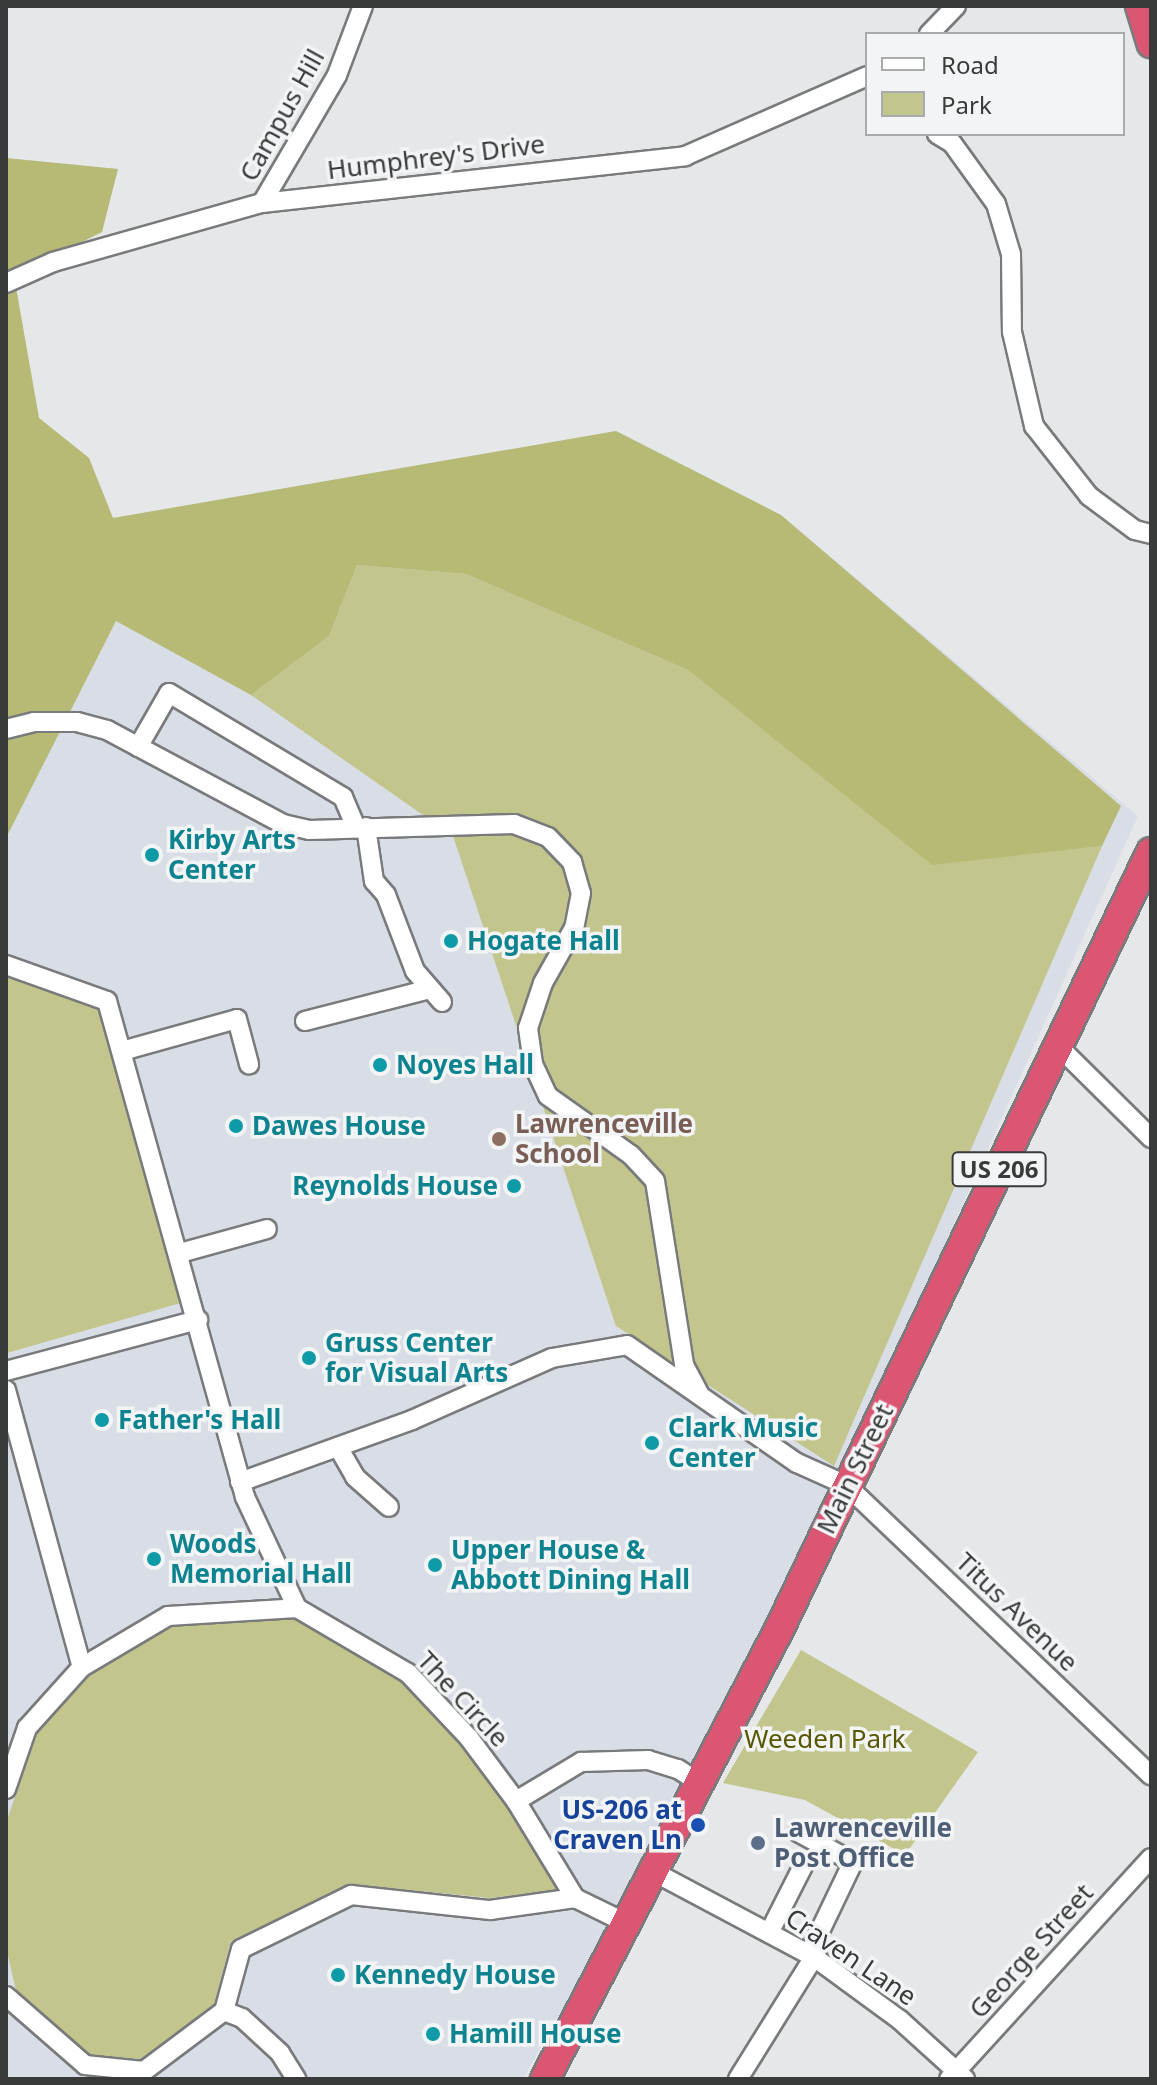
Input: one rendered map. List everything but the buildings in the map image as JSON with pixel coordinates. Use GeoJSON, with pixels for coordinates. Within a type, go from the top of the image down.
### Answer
{"type":"FeatureCollection","features":[{"type":"Feature","properties":{"kind":"highway"},"geometry":{"type":"LineString","coordinates":[[1140,6],[1151,43]]}},
{"type":"Feature","properties":{"kind":"highway","name":"Main Street"},"geometry":{"type":"LineString","coordinates":[[545,2079],[776,1636],[1151,852]]}},
{"type":"Feature","properties":{"kind":"street","name":"Campus Hill"},"geometry":{"type":"LineString","coordinates":[[262,203],[337,75],[363,6]]}},
{"type":"Feature","properties":{"kind":"street"},"geometry":{"type":"LineString","coordinates":[[931,32],[956,6]]}},
{"type":"Feature","properties":{"kind":"street","name":"Humphrey's Drive"},"geometry":{"type":"LineString","coordinates":[[6,283],[53,262],[262,203],[685,156],[863,84]]}},
{"type":"Feature","properties":{"kind":"street"},"geometry":{"type":"LineString","coordinates":[[940,136],[952,143],[996,204],[1011,254],[1012,332],[1034,426],[1089,496],[1135,530],[1151,534]]}},
{"type":"Feature","properties":{"kind":"street"},"geometry":{"type":"LineString","coordinates":[[138,747],[169,693],[343,797],[361,828],[374,881],[386,895],[415,971],[436,996],[305,1021]]}},
{"type":"Feature","properties":{"kind":"street"},"geometry":{"type":"LineString","coordinates":[[6,729],[34,722],[77,722],[107,730],[283,824],[309,830],[514,824],[548,837],[572,862],[581,893],[574,928],[543,983],[528,1028],[533,1064],[548,1096],[631,1155],[655,1181],[665,1220],[684,1365],[700,1395]]}},
{"type":"Feature","properties":{"kind":"street"},"geometry":{"type":"LineString","coordinates":[[6,965],[107,1001],[180,1253],[240,1482],[297,1608],[168,1616],[82,1667],[27,1728],[6,1789]]}},
{"type":"Feature","properties":{"kind":"street"},"geometry":{"type":"LineString","coordinates":[[122,1051],[237,1019],[249,1064]]}},
{"type":"Feature","properties":{"kind":"street"},"geometry":{"type":"LineString","coordinates":[[1058,1046],[1151,1138]]}},
{"type":"Feature","properties":{"kind":"street"},"geometry":{"type":"LineString","coordinates":[[180,1253],[267,1229]]}},
{"type":"Feature","properties":{"kind":"street"},"geometry":{"type":"LineString","coordinates":[[6,1371],[198,1320]]}},
{"type":"Feature","properties":{"kind":"street","name":"Titus Avenue"},"geometry":{"type":"LineString","coordinates":[[240,1482],[412,1420],[552,1358],[627,1345],[797,1463],[846,1485],[1151,1775]]}},
{"type":"Feature","properties":{"kind":"street"},"geometry":{"type":"LineString","coordinates":[[6,1390],[82,1667]]}},
{"type":"Feature","properties":{"kind":"street"},"geometry":{"type":"LineString","coordinates":[[338,1447],[355,1477],[389,1507]]}},
{"type":"Feature","properties":{"kind":"street","name":"The Circle"},"geometry":{"type":"LineString","coordinates":[[297,1608],[408,1673],[469,1738],[516,1801],[575,1898]]}},
{"type":"Feature","properties":{"kind":"street"},"geometry":{"type":"LineString","coordinates":[[516,1801],[581,1762],[648,1760],[678,1769],[698,1782]]}},
{"type":"Feature","properties":{"kind":"street"},"geometry":{"type":"LineString","coordinates":[[738,2079],[812,1956],[853,1862],[798,1832]]}},
{"type":"Feature","properties":{"kind":"street","name":"George Street"},"geometry":{"type":"LineString","coordinates":[[956,2076],[1151,1858]]}},
{"type":"Feature","properties":{"kind":"street"},"geometry":{"type":"LineString","coordinates":[[769,1933],[803,1866]]}},
{"type":"Feature","properties":{"kind":"street","name":"Craven Lane"},"geometry":{"type":"LineString","coordinates":[[654,1872],[812,1956],[900,2020],[956,2076]]}},
{"type":"Feature","properties":{"kind":"street"},"geometry":{"type":"LineString","coordinates":[[6,1996],[85,2065],[144,2071],[224,2011],[241,1949],[351,1895],[490,1910],[575,1898],[628,1924]]}},
{"type":"Feature","properties":{"kind":"street"},"geometry":{"type":"LineString","coordinates":[[224,2011],[242,2018],[280,2053],[296,2079]]}},
{"type":"Feature","properties":{"kind":"shaded area","name":"Lawrenceville School"},"geometry":{"type":"Polygon","coordinates":[[[6,158],[118,169],[102,232],[14,276],[39,418],[89,458],[113,518],[616,431],[781,515],[1138,816],[846,1463],[642,1867],[523,2079],[6,2079],[6,158]]]}},
{"type":"Feature","properties":{"kind":"green space"},"geometry":{"type":"Polygon","coordinates":[[[6,158],[118,169],[102,232],[14,276],[39,418],[89,458],[113,518],[616,431],[781,515],[1121,806],[1102,846],[932,865],[688,670],[466,574],[357,565],[329,636],[251,695],[116,621],[6,838],[6,158]]]}},
{"type":"Feature","properties":{"kind":"green space"},"geometry":{"type":"Polygon","coordinates":[[[357,565],[466,574],[688,670],[932,864],[1102,846],[834,1466],[616,1326],[453,836],[251,695],[329,636],[357,565]]]}},
{"type":"Feature","properties":{"kind":"green space"},"geometry":{"type":"Polygon","coordinates":[[[6,974],[101,1008],[184,1302],[7,1353],[6,974]]]}},
{"type":"Feature","properties":{"kind":"green space"},"geometry":{"type":"Polygon","coordinates":[[[294,1619],[401,1682],[461,1745],[507,1807],[557,1890],[490,1898],[349,1884],[231,1941],[214,2004],[141,2059],[89,2055],[17,1995],[6,1947],[6,1823],[37,1734],[89,1676],[171,1626],[294,1619]]]}},
{"type":"Feature","properties":{"kind":"green space","name":"Weeden Park"},"geometry":{"type":"Polygon","coordinates":[[[801,1650],[978,1752],[905,1855],[805,1800],[723,1783],[801,1650]]]}},
{"type":"Feature","properties":{"kind":"place","name":"Kirby Arts Center"},"geometry":{"type":"Point","coordinates":[152,855]}},
{"type":"Feature","properties":{"kind":"place","name":"Hogate Hall"},"geometry":{"type":"Point","coordinates":[451,941]}},
{"type":"Feature","properties":{"kind":"place","name":"Noyes Hall"},"geometry":{"type":"Point","coordinates":[380,1065]}},
{"type":"Feature","properties":{"kind":"place","name":"Dawes House"},"geometry":{"type":"Point","coordinates":[236,1126]}},
{"type":"Feature","properties":{"kind":"place","name":"Lawrenceville School"},"geometry":{"type":"Point","coordinates":[499,1139]}},
{"type":"Feature","properties":{"kind":"place","name":"Reynolds House"},"geometry":{"type":"Point","coordinates":[514,1186]}},
{"type":"Feature","properties":{"kind":"place","name":"Gruss Center for Visual Arts"},"geometry":{"type":"Point","coordinates":[309,1358]}},
{"type":"Feature","properties":{"kind":"place","name":"Father's Hall"},"geometry":{"type":"Point","coordinates":[102,1420]}},
{"type":"Feature","properties":{"kind":"place","name":"Clark Music Center"},"geometry":{"type":"Point","coordinates":[652,1443]}},
{"type":"Feature","properties":{"kind":"place","name":"Woods Memorial Hall"},"geometry":{"type":"Point","coordinates":[154,1559]}},
{"type":"Feature","properties":{"kind":"place","name":"Upper House & Abbott Dining Hall"},"geometry":{"type":"Point","coordinates":[435,1565]}},
{"type":"Feature","properties":{"kind":"place","name":"US-206 at Craven Ln"},"geometry":{"type":"Point","coordinates":[698,1825]}},
{"type":"Feature","properties":{"kind":"place","name":"Lawrenceville Post Office"},"geometry":{"type":"Point","coordinates":[758,1843]}},
{"type":"Feature","properties":{"kind":"place","name":"Kennedy House"},"geometry":{"type":"Point","coordinates":[338,1975]}},
{"type":"Feature","properties":{"kind":"place","name":"Hamill House"},"geometry":{"type":"Point","coordinates":[433,2034]}}]}
